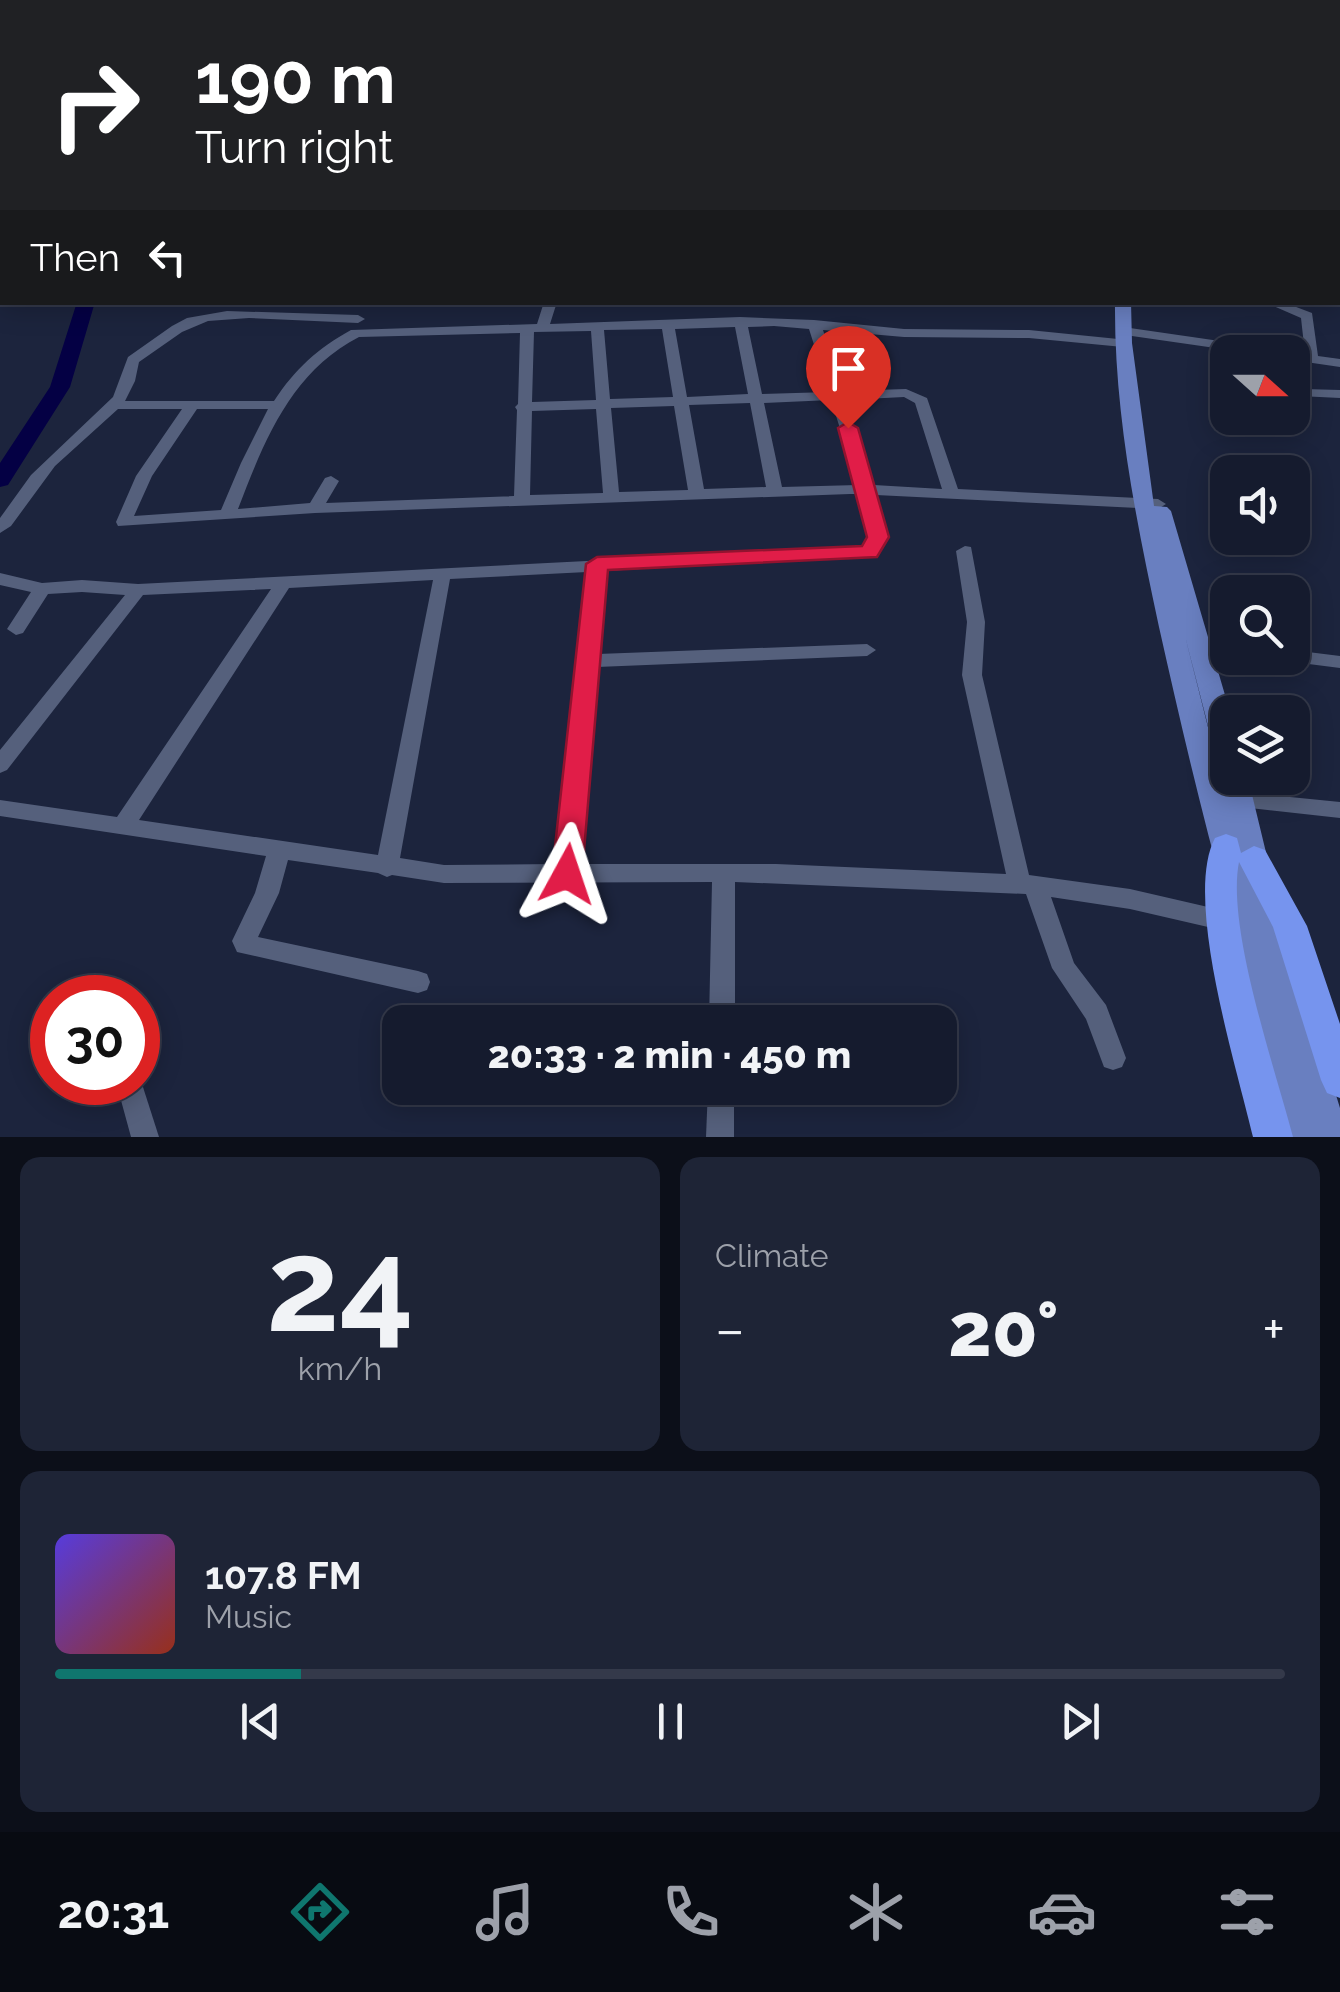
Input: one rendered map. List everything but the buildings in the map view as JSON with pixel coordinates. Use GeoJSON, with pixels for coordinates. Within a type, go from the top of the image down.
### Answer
{"type":"FeatureCollection","features":[{"type":"Feature","properties":{"kind":"highway"},"geometry":{"type":"LineString","coordinates":[[1273,1137],[1222,920],[1220,880],[1240,853],[1290,926],[1340,1080]]}},
{"type":"Feature","properties":{"kind":"highway"},"geometry":{"type":"LineString","coordinates":[[1262,1137],[1263,1098]]}},
{"type":"Feature","properties":{"kind":"main road"},"geometry":{"type":"LineString","coordinates":[[1126,305],[1127,338],[1150,505],[1188,707],[1269,927],[1331,1137]]}},
{"type":"Feature","properties":{"kind":"main road"},"geometry":{"type":"LineString","coordinates":[[1150,505],[1200,645],[1213,695]]}},
{"type":"Feature","properties":{"kind":"main road"},"geometry":{"type":"LineString","coordinates":[[1237,795],[1240,853],[1276,1047],[1304,1137]]}},
{"type":"Feature","properties":{"kind":"street"},"geometry":{"type":"LineString","coordinates":[[226,305],[234,317]]}},
{"type":"Feature","properties":{"kind":"street"},"geometry":{"type":"LineString","coordinates":[[228,514],[256,440],[278,406],[328,349],[360,326],[367,305]]}},
{"type":"Feature","properties":{"kind":"street"},"geometry":{"type":"LineString","coordinates":[[522,502],[522,407],[535,329],[549,305]]}},
{"type":"Feature","properties":{"kind":"street"},"geometry":{"type":"LineString","coordinates":[[1278,305],[1308,316],[1312,359],[1340,363]]}},
{"type":"Feature","properties":{"kind":"street"},"geometry":{"type":"LineString","coordinates":[[721,322],[731,306]]}},
{"type":"Feature","properties":{"kind":"street"},"geometry":{"type":"LineString","coordinates":[[787,322],[797,308]]}},
{"type":"Feature","properties":{"kind":"street"},"geometry":{"type":"LineString","coordinates":[[0,528],[24,503],[37,477],[105,420],[131,379],[133,360],[192,321],[234,317],[360,326],[535,329],[787,322],[904,333],[1127,338],[1210,346]]}},
{"type":"Feature","properties":{"kind":"street"},"geometry":{"type":"LineString","coordinates":[[740,321],[775,490]]}},
{"type":"Feature","properties":{"kind":"street"},"geometry":{"type":"LineString","coordinates":[[0,579],[42,589],[82,586],[138,590],[870,552],[878,537],[867,489],[814,324]]}},
{"type":"Feature","properties":{"kind":"street"},"geometry":{"type":"LineString","coordinates":[[668,325],[697,494]]}},
{"type":"Feature","properties":{"kind":"street"},"geometry":{"type":"LineString","coordinates":[[597,326],[611,498]]}},
{"type":"Feature","properties":{"kind":"street"},"geometry":{"type":"LineString","coordinates":[[1310,393],[1340,394]]}},
{"type":"Feature","properties":{"kind":"street"},"geometry":{"type":"LineString","coordinates":[[522,407],[918,396],[951,493]]}},
{"type":"Feature","properties":{"kind":"street"},"geometry":{"type":"LineString","coordinates":[[192,404],[159,453],[126,511],[124,522],[316,508],[775,490],[867,489],[1150,505]]}},
{"type":"Feature","properties":{"kind":"street"},"geometry":{"type":"LineString","coordinates":[[113,405],[278,406]]}},
{"type":"Feature","properties":{"kind":"street"},"geometry":{"type":"LineString","coordinates":[[316,508],[331,481]]}},
{"type":"Feature","properties":{"kind":"street"},"geometry":{"type":"LineString","coordinates":[[965,550],[976,622],[972,676],[1027,885],[1064,968],[1097,1012],[1113,1058]]}},
{"type":"Feature","properties":{"kind":"street"},"geometry":{"type":"LineString","coordinates":[[567,874],[597,564]]}},
{"type":"Feature","properties":{"kind":"street"},"geometry":{"type":"LineString","coordinates":[[386,868],[442,572]]}},
{"type":"Feature","properties":{"kind":"street"},"geometry":{"type":"LineString","coordinates":[[124,826],[284,582]]}},
{"type":"Feature","properties":{"kind":"street"},"geometry":{"type":"LineString","coordinates":[[16,629],[42,589]]}},
{"type":"Feature","properties":{"kind":"street"},"geometry":{"type":"LineString","coordinates":[[0,765],[138,590]]}},
{"type":"Feature","properties":{"kind":"street"},"geometry":{"type":"LineString","coordinates":[[1200,645],[1210,646]]}},
{"type":"Feature","properties":{"kind":"street"},"geometry":{"type":"LineString","coordinates":[[588,661],[868,650]]}},
{"type":"Feature","properties":{"kind":"street"},"geometry":{"type":"LineString","coordinates":[[1310,658],[1340,662]]}},
{"type":"Feature","properties":{"kind":"street"},"geometry":{"type":"LineString","coordinates":[[1270,795],[1340,810]]}},
{"type":"Feature","properties":{"kind":"street"},"geometry":{"type":"LineString","coordinates":[[0,808],[280,848],[386,868],[490,877],[724,874],[1027,885],[1130,898],[1222,920]]}},
{"type":"Feature","properties":{"kind":"street"},"geometry":{"type":"LineString","coordinates":[[280,848],[246,944],[418,982]]}},
{"type":"Feature","properties":{"kind":"street"},"geometry":{"type":"LineString","coordinates":[[722,1005],[724,874]]}},
{"type":"Feature","properties":{"kind":"street"},"geometry":{"type":"LineString","coordinates":[[136,1105],[146,1137]]}},
{"type":"Feature","properties":{"kind":"street"},"geometry":{"type":"LineString","coordinates":[[720,1137],[721,1105]]}},
{"type":"Feature","properties":{"kind":"waterway"},"geometry":{"type":"LineString","coordinates":[[902,0],[972,0]]}},
{"type":"Feature","properties":{"kind":"waterway"},"geometry":{"type":"LineString","coordinates":[[0,480],[60,387],[85,305]]}},
{"type":"Feature","properties":{"kind":"route"},"geometry":{"type":"LineString","coordinates":[[567,874],[597,564],[870,552],[878,537],[848,428]]}}]}
